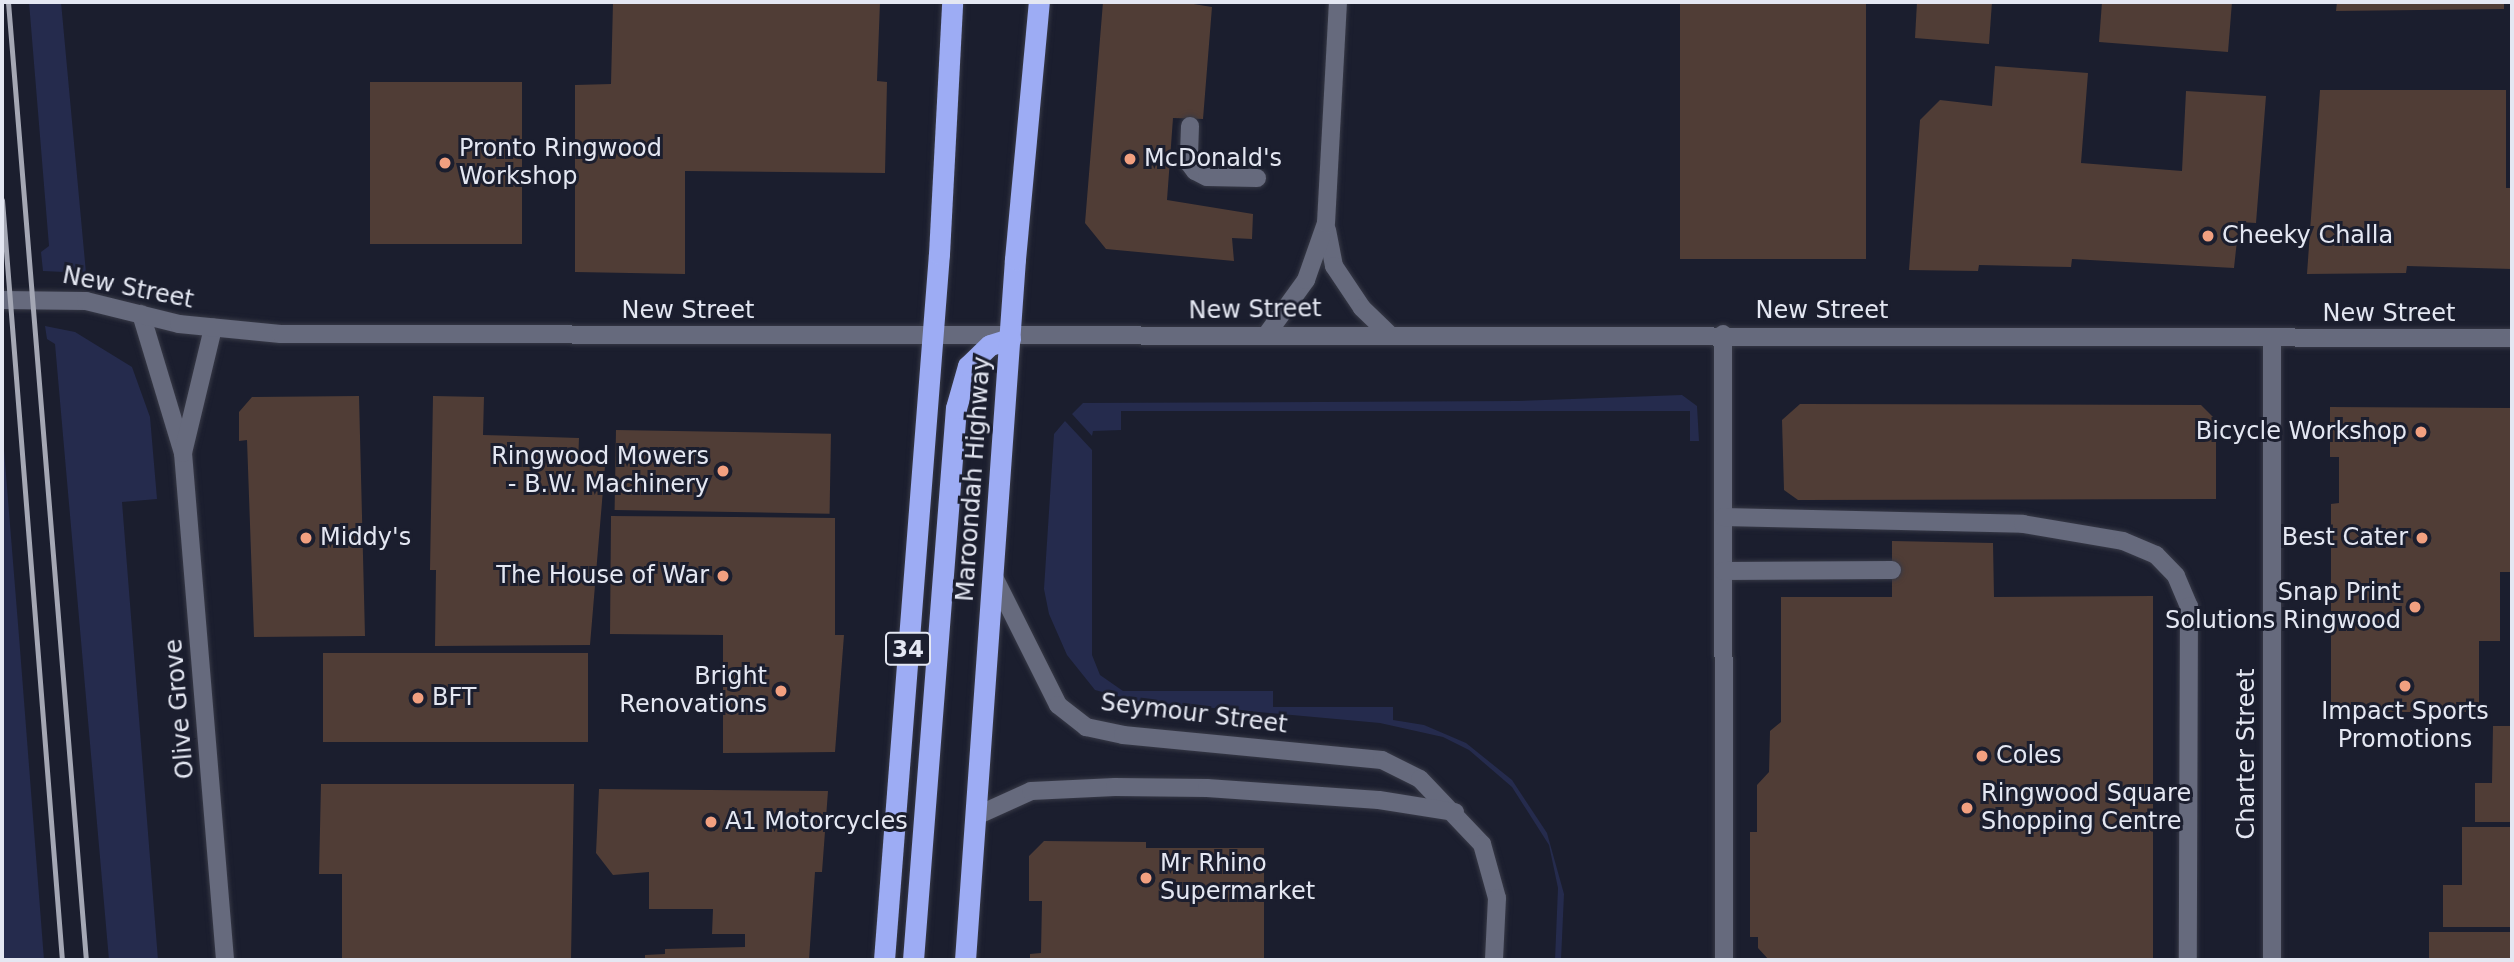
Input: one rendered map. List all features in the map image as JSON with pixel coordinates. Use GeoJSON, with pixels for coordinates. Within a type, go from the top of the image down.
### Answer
{"type":"FeatureCollection","features":[{"type":"Feature","properties":{"kind":"highway","name":"34"},"geometry":{"type":"LineString","coordinates":[[884,960],[932,338],[952,2]]}},
{"type":"Feature","properties":{"kind":"highway","name":"Maroondah Highway"},"geometry":{"type":"LineString","coordinates":[[965,960],[1010,339],[1038,2]]}},
{"type":"Feature","properties":{"kind":"highway"},"geometry":{"type":"LineString","coordinates":[[912,960],[956,408],[968,366],[990,345],[1010,339]]}},
{"type":"Feature","properties":{"kind":"street"},"geometry":{"type":"LineString","coordinates":[[1338,2],[1326,223],[1334,266],[1362,308],[1388,333]]}},
{"type":"Feature","properties":{"kind":"street"},"geometry":{"type":"LineString","coordinates":[[1190,126],[1189,163],[1195,171],[1207,177],[1257,178]]}},
{"type":"Feature","properties":{"kind":"street"},"geometry":{"type":"LineString","coordinates":[[1267,334],[1306,280],[1326,223]]}},
{"type":"Feature","properties":{"kind":"street","name":"New Street"},"geometry":{"type":"LineString","coordinates":[[2,300],[86,301],[213,328],[281,334],[1010,339],[1388,333],[2512,338]]}},
{"type":"Feature","properties":{"kind":"street","name":"Olive Grove"},"geometry":{"type":"LineString","coordinates":[[141,314],[183,453],[226,960]]}},
{"type":"Feature","properties":{"kind":"street","name":"Olive Grove"},"geometry":{"type":"LineString","coordinates":[[183,453],[213,328]]}},
{"type":"Feature","properties":{"kind":"street"},"geometry":{"type":"LineString","coordinates":[[1723,334],[1724,960]]}},
{"type":"Feature","properties":{"kind":"street","name":"Charter Street"},"geometry":{"type":"LineString","coordinates":[[2272,338],[2272,960]]}},
{"type":"Feature","properties":{"kind":"street"},"geometry":{"type":"LineString","coordinates":[[1723,517],[2024,524],[2123,541],[2156,555],[2176,576],[2189,606],[2188,960]]}},
{"type":"Feature","properties":{"kind":"street"},"geometry":{"type":"LineString","coordinates":[[1723,571],[1892,570]]}},
{"type":"Feature","properties":{"kind":"street","name":"Seymour Street"},"geometry":{"type":"LineString","coordinates":[[993,578],[1058,705],[1086,727],[1123,735],[1382,760],[1420,779],[1455,812],[1482,844],[1492,870],[1497,898],[1494,960]]}},
{"type":"Feature","properties":{"kind":"street"},"geometry":{"type":"LineString","coordinates":[[976,816],[1031,791],[1115,787],[1207,788],[1353,798],[1455,812]]}},
{"type":"Feature","properties":{"kind":"shaded area"},"geometry":{"type":"Polygon","coordinates":[[[29,2],[61,2],[86,273],[43,271],[41,252],[49,246],[29,2]]]}},
{"type":"Feature","properties":{"kind":"shaded area"},"geometry":{"type":"Polygon","coordinates":[[[45,326],[75,332],[132,367],[150,417],[157,499],[122,502],[158,960],[109,960],[55,344],[47,339],[45,326]]]}},
{"type":"Feature","properties":{"kind":"shaded area"},"geometry":{"type":"Polygon","coordinates":[[[1682,395],[1697,406],[1699,441],[1690,441],[1690,411],[1121,411],[1121,430],[1093,431],[1092,436],[1072,414],[1083,403],[1517,401],[1682,395]]]}},
{"type":"Feature","properties":{"kind":"shaded area"},"geometry":{"type":"Polygon","coordinates":[[[1065,421],[1092,450],[1092,655],[1100,675],[1123,691],[1273,691],[1273,707],[1393,707],[1393,720],[1424,725],[1466,743],[1512,780],[1547,833],[1564,894],[1561,960],[1555,960],[1558,888],[1549,845],[1512,787],[1469,750],[1443,737],[1380,723],[1136,701],[1095,690],[1067,655],[1049,614],[1044,589],[1054,434],[1065,421]]]}},
{"type":"Feature","properties":{"kind":"shaded area"},"geometry":{"type":"Polygon","coordinates":[[[2,425],[20,649],[44,960],[2,960],[2,425]]]}},
{"type":"Feature","properties":{"kind":"building"},"geometry":{"type":"Polygon","coordinates":[[[613,2],[880,2],[877,81],[887,82],[885,173],[685,171],[685,274],[575,272],[575,85],[611,84],[613,2]]]}},
{"type":"Feature","properties":{"kind":"building","name":"McDonald's"},"geometry":{"type":"Polygon","coordinates":[[[1103,2],[1181,2],[1212,7],[1203,119],[1173,118],[1167,200],[1253,214],[1252,239],[1232,238],[1234,261],[1106,249],[1085,223],[1103,2]]]}},
{"type":"Feature","properties":{"kind":"building"},"geometry":{"type":"Polygon","coordinates":[[[1680,2],[1866,2],[1866,259],[1680,259],[1680,2]]]}},
{"type":"Feature","properties":{"kind":"building"},"geometry":{"type":"Polygon","coordinates":[[[1917,2],[1992,2],[1989,44],[1915,38],[1917,2]]]}},
{"type":"Feature","properties":{"kind":"building"},"geometry":{"type":"Polygon","coordinates":[[[2102,2],[2232,2],[2228,52],[2099,42],[2102,2]]]}},
{"type":"Feature","properties":{"kind":"building"},"geometry":{"type":"Polygon","coordinates":[[[2337,2],[2504,2],[2504,9],[2336,11],[2337,2]]]}},
{"type":"Feature","properties":{"kind":"building"},"geometry":{"type":"Polygon","coordinates":[[[1995,66],[2088,73],[2081,163],[2182,171],[2186,91],[2266,96],[2256,223],[2239,222],[2234,268],[2072,259],[2071,267],[1979,265],[1978,271],[1909,270],[1920,120],[1940,100],[1992,106],[1995,66]]]}},
{"type":"Feature","properties":{"kind":"building","name":"Pronto Ringwood Workshop"},"geometry":{"type":"Polygon","coordinates":[[[370,82],[522,82],[522,244],[370,244],[370,82]]]}},
{"type":"Feature","properties":{"kind":"building"},"geometry":{"type":"Polygon","coordinates":[[[2320,90],[2506,90],[2506,188],[2512,188],[2512,269],[2407,266],[2406,273],[2307,274],[2320,90]]]}},
{"type":"Feature","properties":{"kind":"building","name":"Middy's"},"geometry":{"type":"Polygon","coordinates":[[[359,396],[365,636],[254,637],[247,440],[239,441],[239,412],[252,397],[359,396]]]}},
{"type":"Feature","properties":{"kind":"building"},"geometry":{"type":"Polygon","coordinates":[[[433,396],[484,397],[483,435],[579,438],[578,465],[605,466],[590,645],[435,646],[436,570],[430,570],[433,396]]]}},
{"type":"Feature","properties":{"kind":"building"},"geometry":{"type":"Polygon","coordinates":[[[1800,404],[2201,405],[2216,420],[2216,499],[1798,500],[1784,490],[1782,420],[1800,404]]]}},
{"type":"Feature","properties":{"kind":"building"},"geometry":{"type":"Polygon","coordinates":[[[2330,407],[2512,408],[2512,572],[2500,572],[2500,641],[2479,641],[2479,712],[2331,712],[2331,504],[2339,503],[2339,457],[2330,457],[2330,407]]]}},
{"type":"Feature","properties":{"kind":"building","name":"Ringwood Mowers - B.W. Machinery"},"geometry":{"type":"Polygon","coordinates":[[[616,430],[831,434],[830,514],[615,510],[616,430]]]}},
{"type":"Feature","properties":{"kind":"building","name":"The House of War"},"geometry":{"type":"Polygon","coordinates":[[[611,516],[835,518],[835,635],[844,635],[835,752],[723,753],[723,635],[610,634],[611,516]]]}},
{"type":"Feature","properties":{"kind":"building","name":"Ringwood Square Shopping Centre"},"geometry":{"type":"Polygon","coordinates":[[[1892,541],[1993,543],[1994,597],[2153,596],[2153,960],[1769,960],[1758,948],[1758,937],[1750,937],[1750,832],[1757,832],[1757,785],[1769,772],[1770,731],[1781,722],[1781,597],[1892,597],[1892,541]]]}},
{"type":"Feature","properties":{"kind":"building","name":"BFT"},"geometry":{"type":"Polygon","coordinates":[[[323,653],[588,653],[588,742],[323,742],[323,653]]]}},
{"type":"Feature","properties":{"kind":"building"},"geometry":{"type":"Polygon","coordinates":[[[2493,726],[2512,726],[2512,822],[2475,822],[2475,783],[2492,783],[2493,726]]]}},
{"type":"Feature","properties":{"kind":"building"},"geometry":{"type":"Polygon","coordinates":[[[321,784],[574,784],[571,960],[342,960],[342,874],[319,874],[321,784]]]}},
{"type":"Feature","properties":{"kind":"building","name":"A1 Motorcycles"},"geometry":{"type":"Polygon","coordinates":[[[599,789],[828,791],[822,872],[815,872],[809,960],[645,960],[645,955],[665,954],[665,949],[745,947],[745,934],[712,934],[713,909],[649,909],[649,872],[613,875],[596,853],[599,789]]]}},
{"type":"Feature","properties":{"kind":"building"},"geometry":{"type":"Polygon","coordinates":[[[2462,827],[2512,827],[2512,927],[2443,927],[2443,885],[2462,885],[2462,827]]]}},
{"type":"Feature","properties":{"kind":"building","name":"Mr Rhino Supermarket"},"geometry":{"type":"Polygon","coordinates":[[[1044,841],[1146,842],[1146,848],[1264,848],[1264,960],[1030,960],[1030,954],[1041,953],[1042,901],[1029,901],[1029,856],[1044,841]]]}},
{"type":"Feature","properties":{"kind":"building"},"geometry":{"type":"Polygon","coordinates":[[[2429,932],[2512,932],[2512,960],[2429,960],[2429,932]]]}},
{"type":"Feature","properties":{"kind":"railway"},"geometry":{"type":"LineString","coordinates":[[8,2],[86,960]]}},
{"type":"Feature","properties":{"kind":"railway"},"geometry":{"type":"LineString","coordinates":[[2,200],[62,960]]}},
{"type":"Feature","properties":{"kind":"place","name":"McDonald's"},"geometry":{"type":"Point","coordinates":[1130,159]}},
{"type":"Feature","properties":{"kind":"place","name":"Pronto Ringwood Workshop"},"geometry":{"type":"Point","coordinates":[445,163]}},
{"type":"Feature","properties":{"kind":"place","name":"Cheeky Challa"},"geometry":{"type":"Point","coordinates":[2208,236]}},
{"type":"Feature","properties":{"kind":"place","name":"Bicycle Workshop"},"geometry":{"type":"Point","coordinates":[2421,432]}},
{"type":"Feature","properties":{"kind":"place","name":"Ringwood Mowers - B.W. Machinery"},"geometry":{"type":"Point","coordinates":[723,471]}},
{"type":"Feature","properties":{"kind":"place","name":"Middy's"},"geometry":{"type":"Point","coordinates":[306,538]}},
{"type":"Feature","properties":{"kind":"place","name":"Best Cater"},"geometry":{"type":"Point","coordinates":[2422,538]}},
{"type":"Feature","properties":{"kind":"place","name":"The House of War"},"geometry":{"type":"Point","coordinates":[723,576]}},
{"type":"Feature","properties":{"kind":"place","name":"Snap Print Solutions Ringwood"},"geometry":{"type":"Point","coordinates":[2415,607]}},
{"type":"Feature","properties":{"kind":"place","name":"Impact Sports Promotions"},"geometry":{"type":"Point","coordinates":[2405,686]}},
{"type":"Feature","properties":{"kind":"place","name":"Bright Renovations"},"geometry":{"type":"Point","coordinates":[781,691]}},
{"type":"Feature","properties":{"kind":"place","name":"BFT"},"geometry":{"type":"Point","coordinates":[418,698]}},
{"type":"Feature","properties":{"kind":"place","name":"Coles"},"geometry":{"type":"Point","coordinates":[1982,756]}},
{"type":"Feature","properties":{"kind":"place","name":"Ringwood Square Shopping Centre"},"geometry":{"type":"Point","coordinates":[1967,808]}},
{"type":"Feature","properties":{"kind":"place","name":"A1 Motorcycles"},"geometry":{"type":"Point","coordinates":[711,822]}},
{"type":"Feature","properties":{"kind":"place","name":"Mr Rhino Supermarket"},"geometry":{"type":"Point","coordinates":[1146,878]}}]}
